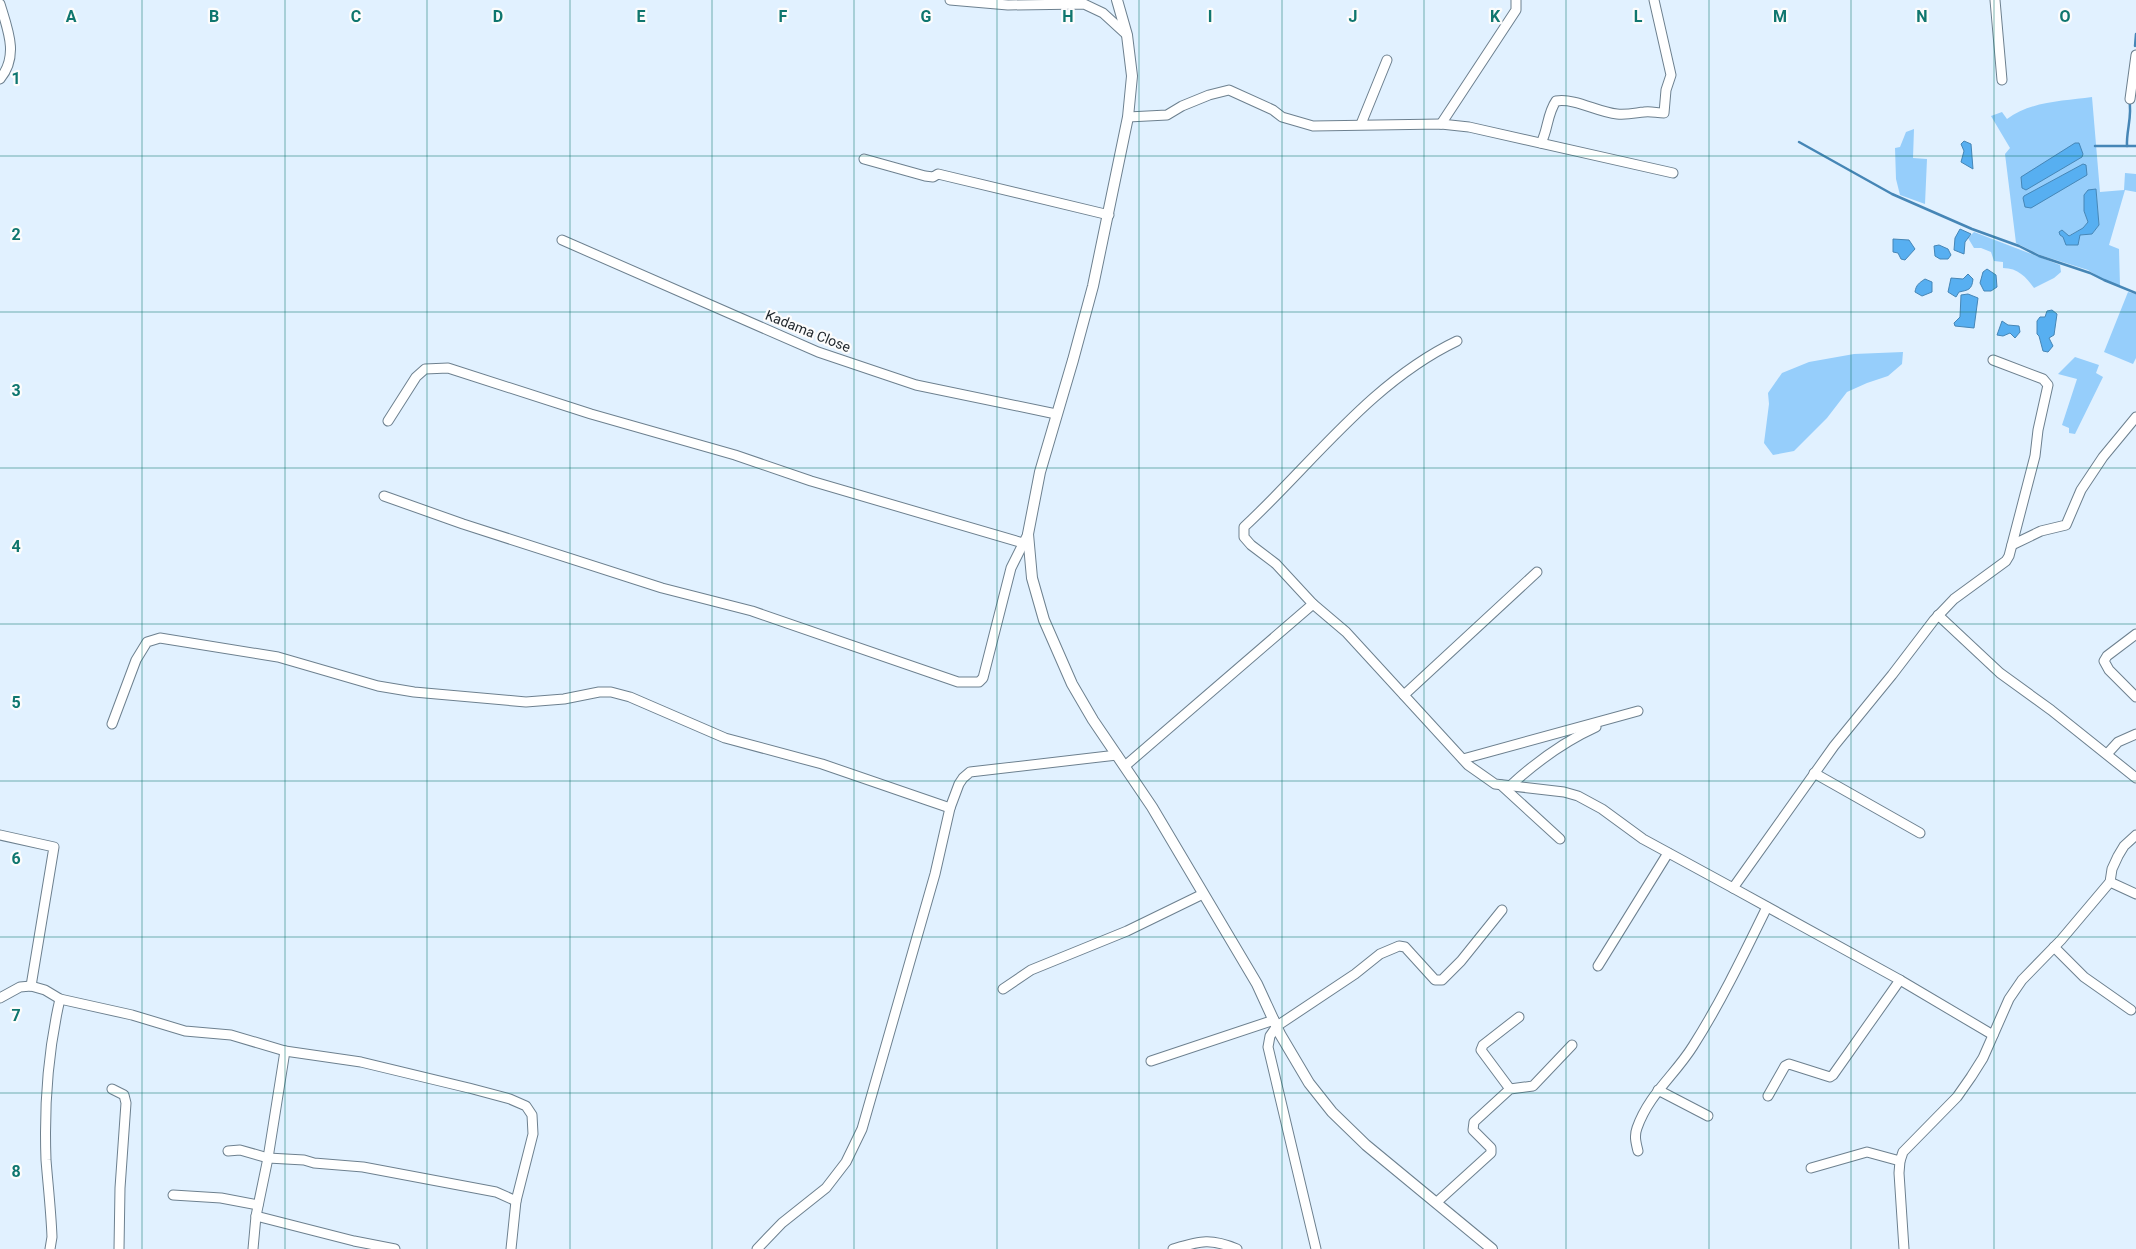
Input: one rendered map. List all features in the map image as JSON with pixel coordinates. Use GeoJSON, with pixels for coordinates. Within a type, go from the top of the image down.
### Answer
{"type":"FeatureCollection","features":[{"type":"Feature","properties":{"kind":"street"},"geometry":{"type":"LineString","coordinates":[[950,0],[1008,5],[1086,2],[1103,13],[1127,35]]}},
{"type":"Feature","properties":{"kind":"street"},"geometry":{"type":"LineString","coordinates":[[384,496],[463,524],[662,588],[752,611],[958,682],[979,682],[983,678],[1011,568],[1025,539],[1040,472],[1073,360],[1109,215],[1128,117],[1132,76],[1127,35],[1117,0]]}},
{"type":"Feature","properties":{"kind":"street"},"geometry":{"type":"LineString","coordinates":[[1441,124],[1516,10],[1516,0]]}},
{"type":"Feature","properties":{"kind":"street"},"geometry":{"type":"LineString","coordinates":[[1541,143],[1546,135],[1550,109],[1556,102],[1569,101],[1617,114],[1664,113],[1666,90],[1671,75],[1654,0]]}},
{"type":"Feature","properties":{"kind":"street"},"geometry":{"type":"LineString","coordinates":[[1995,0],[2002,80]]}},
{"type":"Feature","properties":{"kind":"street"},"geometry":{"type":"LineString","coordinates":[[0,4],[12,47],[6,72],[0,79]]}},
{"type":"Feature","properties":{"kind":"street"},"geometry":{"type":"LineString","coordinates":[[2130,100],[2136,55]]}},
{"type":"Feature","properties":{"kind":"street"},"geometry":{"type":"LineString","coordinates":[[1361,124],[1387,60]]}},
{"type":"Feature","properties":{"kind":"street"},"geometry":{"type":"LineString","coordinates":[[1128,117],[1167,115],[1182,106],[1229,90],[1267,107],[1282,117],[1313,126],[1441,124],[1469,127],[1673,173]]}},
{"type":"Feature","properties":{"kind":"street"},"geometry":{"type":"LineString","coordinates":[[864,159],[925,176],[933,177],[938,174],[1109,215]]}},
{"type":"Feature","properties":{"kind":"street","name":"Kadama Close"},"geometry":{"type":"LineString","coordinates":[[562,240],[818,352],[916,385],[1056,414]]}},
{"type":"Feature","properties":{"kind":"street"},"geometry":{"type":"LineString","coordinates":[[1457,341],[1433,352],[1369,403],[1244,527],[1244,537],[1251,545],[1276,564],[1313,604],[1346,632],[1463,759],[1481,776],[1505,786],[1564,792],[1578,796],[1602,809],[1624,827],[1668,853],[1900,980],[1993,1035]]}},
{"type":"Feature","properties":{"kind":"street"},"geometry":{"type":"LineString","coordinates":[[1733,888],[1814,773],[1938,615],[1954,598],[2006,561],[2012,545],[2035,456],[2038,430],[2048,385],[2043,379],[1993,360]]}},
{"type":"Feature","properties":{"kind":"street"},"geometry":{"type":"LineString","coordinates":[[388,420],[416,377],[425,369],[448,368],[591,414],[735,455],[811,481],[1025,539]]}},
{"type":"Feature","properties":{"kind":"street"},"geometry":{"type":"LineString","coordinates":[[2012,545],[2040,530],[2066,525],[2081,490],[2136,417]]}},
{"type":"Feature","properties":{"kind":"street"},"geometry":{"type":"LineString","coordinates":[[1025,539],[1032,578],[1044,620],[1072,684],[1125,766],[1257,984],[1275,1023],[1309,1083],[1332,1112],[1366,1145],[1492,1249]]}},
{"type":"Feature","properties":{"kind":"street"},"geometry":{"type":"LineString","coordinates":[[1404,695],[1537,572]]}},
{"type":"Feature","properties":{"kind":"street"},"geometry":{"type":"LineString","coordinates":[[1125,766],[1313,604]]}},
{"type":"Feature","properties":{"kind":"street"},"geometry":{"type":"LineString","coordinates":[[1938,615],[2000,673],[2051,710],[2136,778]]}},
{"type":"Feature","properties":{"kind":"street"},"geometry":{"type":"LineString","coordinates":[[2136,634],[2107,656],[2104,661],[2109,670],[2136,698]]}},
{"type":"Feature","properties":{"kind":"street"},"geometry":{"type":"LineString","coordinates":[[112,724],[140,654],[147,642],[160,638],[278,657],[378,686],[414,692],[526,702],[611,692],[630,697],[725,738],[822,764],[950,808]]}},
{"type":"Feature","properties":{"kind":"street"},"geometry":{"type":"LineString","coordinates":[[1463,759],[1638,711],[1594,727],[1571,739],[1505,786]]}},
{"type":"Feature","properties":{"kind":"street"},"geometry":{"type":"LineString","coordinates":[[2107,754],[2118,742],[2136,734]]}},
{"type":"Feature","properties":{"kind":"street"},"geometry":{"type":"LineString","coordinates":[[757,1249],[782,1223],[826,1188],[846,1162],[862,1129],[932,883],[950,808],[963,778],[970,772],[1117,755]]}},
{"type":"Feature","properties":{"kind":"street"},"geometry":{"type":"LineString","coordinates":[[1814,773],[1920,833]]}},
{"type":"Feature","properties":{"kind":"street"},"geometry":{"type":"LineString","coordinates":[[1505,786],[1560,839]]}},
{"type":"Feature","properties":{"kind":"street"},"geometry":{"type":"LineString","coordinates":[[1904,1249],[1900,1161],[1903,1152],[1945,1110],[1971,1077],[1983,1058],[2001,1013],[2022,980],[2054,947],[2110,882],[2112,869],[2118,856],[2124,846],[2136,834]]}},
{"type":"Feature","properties":{"kind":"street"},"geometry":{"type":"LineString","coordinates":[[0,836],[54,847],[31,986]]}},
{"type":"Feature","properties":{"kind":"street"},"geometry":{"type":"LineString","coordinates":[[1598,966],[1668,853]]}},
{"type":"Feature","properties":{"kind":"street"},"geometry":{"type":"LineString","coordinates":[[2110,882],[2136,894]]}},
{"type":"Feature","properties":{"kind":"street"},"geometry":{"type":"LineString","coordinates":[[1003,989],[1031,970],[1127,931],[1203,894]]}},
{"type":"Feature","properties":{"kind":"street"},"geometry":{"type":"LineString","coordinates":[[1638,1151],[1635,1136],[1637,1128],[1658,1090],[1692,1048],[1740,962],[1767,907]]}},
{"type":"Feature","properties":{"kind":"street"},"geometry":{"type":"LineString","coordinates":[[1151,1062],[1275,1023],[1355,974],[1380,954],[1399,946],[1405,947],[1435,980],[1442,980],[1462,961],[1502,910]]}},
{"type":"Feature","properties":{"kind":"street"},"geometry":{"type":"LineString","coordinates":[[2054,947],[2084,977],[2131,1010]]}},
{"type":"Feature","properties":{"kind":"street"},"geometry":{"type":"LineString","coordinates":[[1768,1096],[1789,1064],[1830,1077],[1833,1075],[1900,980]]}},
{"type":"Feature","properties":{"kind":"street"},"geometry":{"type":"LineString","coordinates":[[0,998],[20,987],[31,986],[45,990],[60,999],[132,1015],[186,1030],[231,1035],[285,1051],[361,1062],[510,1099],[526,1106],[532,1115],[533,1134],[516,1201],[511,1249]]}},
{"type":"Feature","properties":{"kind":"street"},"geometry":{"type":"LineString","coordinates":[[50,1249],[52,1237],[46,1159],[48,1082],[50,1054],[60,999]]}},
{"type":"Feature","properties":{"kind":"street"},"geometry":{"type":"LineString","coordinates":[[1510,1089],[1481,1050],[1483,1045],[1519,1017]]}},
{"type":"Feature","properties":{"kind":"street"},"geometry":{"type":"LineString","coordinates":[[1275,1023],[1268,1047],[1316,1249]]}},
{"type":"Feature","properties":{"kind":"street"},"geometry":{"type":"LineString","coordinates":[[1437,1202],[1491,1153],[1491,1148],[1473,1130],[1474,1122],[1510,1089],[1533,1086],[1572,1045]]}},
{"type":"Feature","properties":{"kind":"street"},"geometry":{"type":"LineString","coordinates":[[253,1249],[256,1216],[268,1158],[285,1051]]}},
{"type":"Feature","properties":{"kind":"street"},"geometry":{"type":"LineString","coordinates":[[112,1089],[124,1095],[126,1103],[120,1188],[119,1249]]}},
{"type":"Feature","properties":{"kind":"street"},"geometry":{"type":"LineString","coordinates":[[1658,1090],[1708,1116]]}},
{"type":"Feature","properties":{"kind":"street"},"geometry":{"type":"LineString","coordinates":[[228,1151],[240,1150],[268,1158],[304,1160],[334,1166],[363,1166],[496,1192],[516,1201]]}},
{"type":"Feature","properties":{"kind":"street"},"geometry":{"type":"LineString","coordinates":[[1811,1168],[1867,1152],[1900,1161]]}},
{"type":"Feature","properties":{"kind":"street"},"geometry":{"type":"LineString","coordinates":[[173,1195],[221,1198],[258,1204]]}},
{"type":"Feature","properties":{"kind":"street"},"geometry":{"type":"LineString","coordinates":[[256,1216],[354,1242],[395,1249]]}},
{"type":"Feature","properties":{"kind":"street"},"geometry":{"type":"LineString","coordinates":[[1173,1249],[1200,1241],[1219,1242],[1237,1249]]}},
{"type":"Feature","properties":{"kind":"shaded area"},"geometry":{"type":"Polygon","coordinates":[[[2092,97],[2100,192],[2124,190],[2125,173],[2136,174],[2136,192],[2125,190],[2109,245],[2119,249],[2120,286],[2102,279],[2088,270],[2040,255],[2016,243],[2005,154],[2010,148],[1991,116],[2002,112],[2007,119],[2016,113],[2037,105],[2092,97]],[[2096,189],[2084,211],[2088,222],[2083,228],[2068,236],[2062,231],[2067,245],[2080,235],[2092,234],[2099,225],[2096,189]]]}},
{"type":"Feature","properties":{"kind":"shaded area"},"geometry":{"type":"Polygon","coordinates":[[[1914,129],[1913,158],[1927,159],[1925,204],[1900,195],[1896,179],[1895,148],[1900,147],[1906,132],[1914,129]]]}},
{"type":"Feature","properties":{"kind":"shaded area"},"geometry":{"type":"Polygon","coordinates":[[[1964,141],[1971,144],[1973,169],[1961,162],[1964,151],[1961,144],[1964,141]]]}},
{"type":"Feature","properties":{"kind":"shaded area"},"geometry":{"type":"Polygon","coordinates":[[[2075,143],[2079,143],[2083,154],[2082,157],[2026,190],[2022,188],[2021,177],[2075,143]]]}},
{"type":"Feature","properties":{"kind":"shaded area"},"geometry":{"type":"Polygon","coordinates":[[[2083,164],[2086,165],[2087,175],[2031,208],[2025,207],[2024,196],[2083,164]]]}},
{"type":"Feature","properties":{"kind":"shaded area"},"geometry":{"type":"Polygon","coordinates":[[[2096,189],[2099,225],[2092,234],[2080,235],[2078,245],[2066,245],[2059,232],[2062,230],[2069,236],[2083,228],[2088,222],[2084,211],[2084,195],[2088,190],[2096,189]]]}},
{"type":"Feature","properties":{"kind":"shaded area"},"geometry":{"type":"Polygon","coordinates":[[[1960,229],[1971,234],[1965,242],[1964,254],[1954,250],[1955,238],[1960,229]]]}},
{"type":"Feature","properties":{"kind":"shaded area"},"geometry":{"type":"Polygon","coordinates":[[[1974,232],[2060,265],[2061,272],[2054,278],[2034,288],[2021,274],[2008,268],[2003,268],[2003,262],[1994,261],[1991,252],[1981,248],[1974,248],[1968,238],[1974,232]]]}},
{"type":"Feature","properties":{"kind":"shaded area"},"geometry":{"type":"Polygon","coordinates":[[[1893,239],[1909,240],[1915,249],[1905,260],[1901,259],[1898,253],[1893,252],[1893,239]]]}},
{"type":"Feature","properties":{"kind":"shaded area"},"geometry":{"type":"Polygon","coordinates":[[[1939,245],[1948,249],[1951,255],[1948,259],[1940,259],[1935,256],[1934,246],[1939,245]]]}},
{"type":"Feature","properties":{"kind":"shaded area"},"geometry":{"type":"Polygon","coordinates":[[[1987,269],[1996,275],[1997,287],[1991,291],[1984,291],[1980,283],[1983,272],[1987,269]]]}},
{"type":"Feature","properties":{"kind":"shaded area"},"geometry":{"type":"Polygon","coordinates":[[[1968,274],[1973,279],[1969,289],[1959,292],[1956,297],[1948,292],[1951,278],[1963,279],[1968,274]]]}},
{"type":"Feature","properties":{"kind":"shaded area"},"geometry":{"type":"Polygon","coordinates":[[[1925,279],[1932,282],[1932,292],[1922,296],[1915,292],[1918,284],[1925,279]]]}},
{"type":"Feature","properties":{"kind":"shaded area"},"geometry":{"type":"Polygon","coordinates":[[[2128,292],[2136,294],[2136,358],[2133,364],[2104,352],[2128,292]]]}},
{"type":"Feature","properties":{"kind":"shaded area"},"geometry":{"type":"Polygon","coordinates":[[[1968,294],[1978,298],[1974,328],[1955,326],[1954,323],[1960,317],[1961,295],[1968,294]]]}},
{"type":"Feature","properties":{"kind":"shaded area"},"geometry":{"type":"Polygon","coordinates":[[[2052,310],[2057,314],[2054,335],[2049,338],[2053,346],[2048,352],[2043,351],[2037,334],[2037,321],[2040,317],[2045,317],[2047,311],[2052,310]]]}},
{"type":"Feature","properties":{"kind":"shaded area"},"geometry":{"type":"Polygon","coordinates":[[[2002,321],[2008,325],[2019,326],[2020,332],[2015,338],[2010,333],[2003,336],[1997,335],[2002,321]]]}},
{"type":"Feature","properties":{"kind":"shaded area"},"geometry":{"type":"Polygon","coordinates":[[[1903,352],[1902,364],[1888,376],[1847,392],[1827,418],[1794,451],[1773,455],[1764,443],[1769,404],[1768,393],[1782,373],[1809,362],[1854,354],[1903,352]]]}},
{"type":"Feature","properties":{"kind":"shaded area"},"geometry":{"type":"Polygon","coordinates":[[[2075,357],[2099,365],[2096,373],[2103,377],[2075,434],[2069,433],[2069,428],[2062,425],[2077,379],[2058,374],[2075,357]]]}},
{"type":"Feature","properties":{"kind":"waterway"},"geometry":{"type":"LineString","coordinates":[[2135,46],[2136,34]]}},
{"type":"Feature","properties":{"kind":"waterway"},"geometry":{"type":"LineString","coordinates":[[2127,146],[2129,100]]}},
{"type":"Feature","properties":{"kind":"waterway"},"geometry":{"type":"LineString","coordinates":[[1799,142],[1892,194],[1972,229],[2019,246],[2039,256],[2090,273],[2136,293]]}},
{"type":"Feature","properties":{"kind":"waterway"},"geometry":{"type":"LineString","coordinates":[[2095,146],[2136,146]]}}]}
